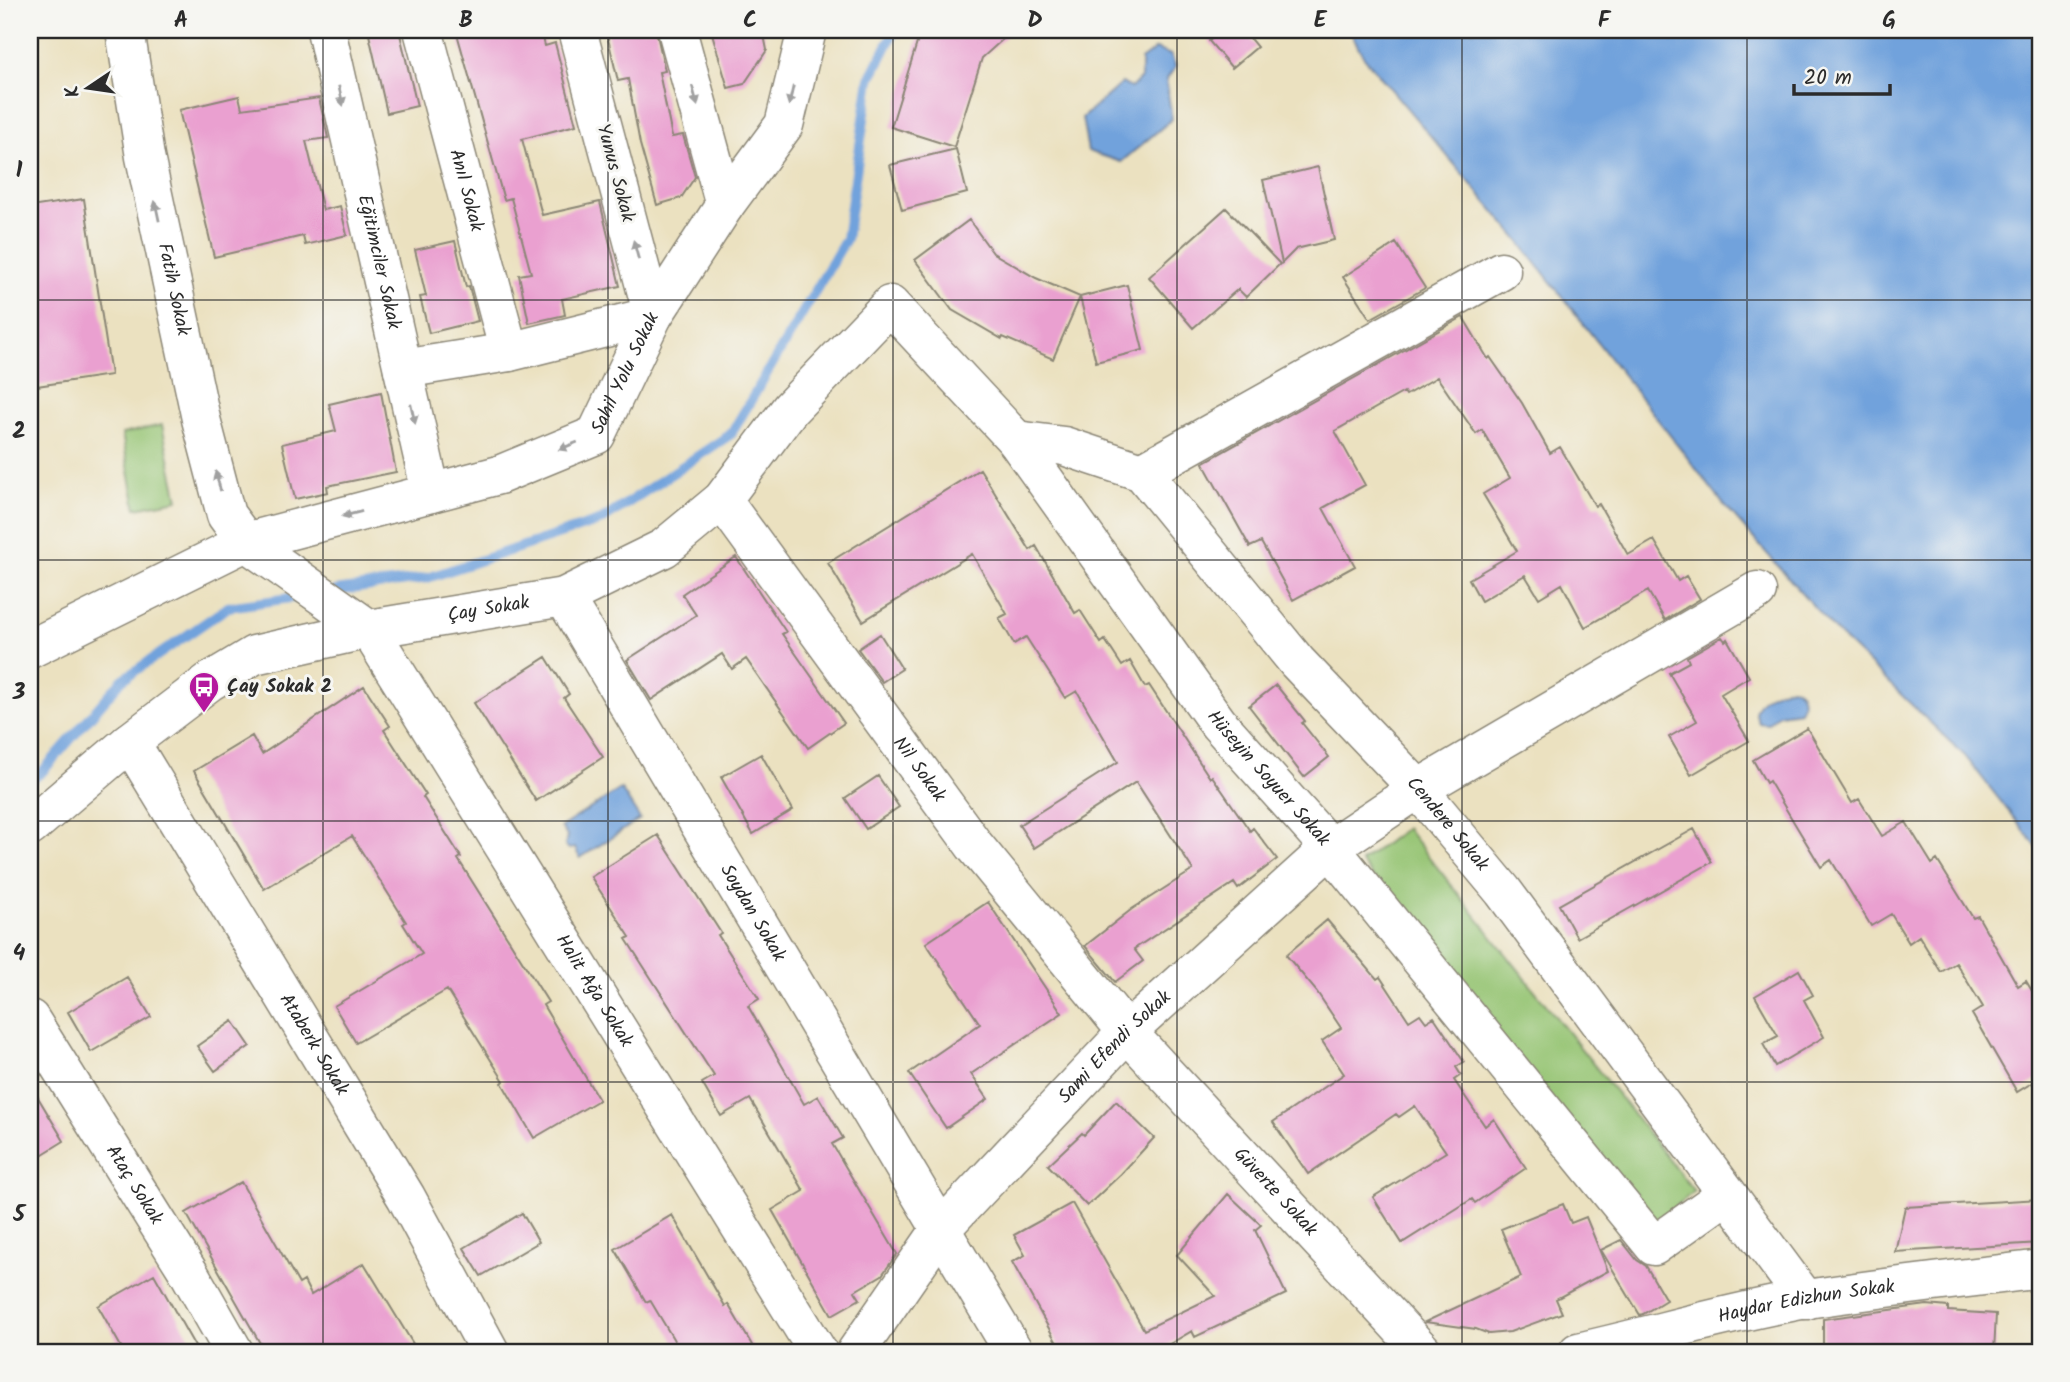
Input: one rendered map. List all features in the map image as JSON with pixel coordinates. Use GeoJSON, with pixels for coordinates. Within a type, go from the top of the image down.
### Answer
{"type":"FeatureCollection","features":[{"type":"Feature","properties":{"kind":"street","name":"Fatih Sokak"},"geometry":{"type":"LineString","coordinates":[[125,30],[145,157],[201,419],[226,515],[246,542],[369,629]]}},
{"type":"Feature","properties":{"kind":"street","name":"Eğitimciler Sokak"},"geometry":{"type":"LineString","coordinates":[[326,30],[431,493]]}},
{"type":"Feature","properties":{"kind":"street","name":"Anıl Sokak"},"geometry":{"type":"LineString","coordinates":[[423,30],[509,352]]}},
{"type":"Feature","properties":{"kind":"street","name":"Yunus Sokak"},"geometry":{"type":"LineString","coordinates":[[577,30],[653,316]]}},
{"type":"Feature","properties":{"kind":"street"},"geometry":{"type":"LineString","coordinates":[[677,30],[725,205]]}},
{"type":"Feature","properties":{"kind":"street","name":"Sahil Yolu Sokak"},"geometry":{"type":"LineString","coordinates":[[30,649],[246,542],[499,475],[596,435],[653,316],[725,205],[785,125],[807,30]]}},
{"type":"Feature","properties":{"kind":"street"},"geometry":{"type":"LineString","coordinates":[[1016,440],[1064,446],[1142,472],[1501,271]]}},
{"type":"Feature","properties":{"kind":"street","name":"Hüseyin Soyuer Sokak"},"geometry":{"type":"LineString","coordinates":[[890,305],[1016,440],[1218,723],[1331,848],[1654,1246],[1727,1194]]}},
{"type":"Feature","properties":{"kind":"street","name":"Çay Sokak"},"geometry":{"type":"LineString","coordinates":[[30,827],[130,741],[209,682],[254,655],[369,629],[564,597],[664,548],[722,500],[790,409],[890,305]]}},
{"type":"Feature","properties":{"kind":"street"},"geometry":{"type":"LineString","coordinates":[[403,369],[509,352],[653,316]]}},
{"type":"Feature","properties":{"kind":"street","name":"Cendere Sokak"},"geometry":{"type":"LineString","coordinates":[[1142,472],[1297,662],[1418,789],[1503,891],[1806,1300]]}},
{"type":"Feature","properties":{"kind":"street","name":"Nil Sokak"},"geometry":{"type":"LineString","coordinates":[[722,500],[974,845],[1127,1032]]}},
{"type":"Feature","properties":{"kind":"street","name":"Sami Efendi Sokak"},"geometry":{"type":"LineString","coordinates":[[856,1352],[941,1229],[1127,1032],[1331,848],[1418,789],[1757,591]]}},
{"type":"Feature","properties":{"kind":"street","name":"Soydan Sokak"},"geometry":{"type":"LineString","coordinates":[[564,597],[1014,1352]]}},
{"type":"Feature","properties":{"kind":"street","name":"Halit Ağa Sokak"},"geometry":{"type":"LineString","coordinates":[[369,629],[818,1352]]}},
{"type":"Feature","properties":{"kind":"street","name":"Ataberk Sokak"},"geometry":{"type":"LineString","coordinates":[[130,741],[406,1197],[490,1352]]}},
{"type":"Feature","properties":{"kind":"street","name":"Ataç Sokak"},"geometry":{"type":"LineString","coordinates":[[30,1019],[189,1273],[234,1352]]}},
{"type":"Feature","properties":{"kind":"street","name":"Güverte Sokak"},"geometry":{"type":"LineString","coordinates":[[1127,1032],[1423,1352]]}},
{"type":"Feature","properties":{"kind":"street","name":"Haydar Edizhun Sokak"},"geometry":{"type":"LineString","coordinates":[[1578,1352],[1669,1341],[1713,1318],[1806,1300],[2040,1269]]}},
{"type":"Feature","properties":{"kind":"green space"},"geometry":{"type":"Polygon","coordinates":[[[162,425],[178,500],[136,508],[122,434],[162,425]]]}},
{"type":"Feature","properties":{"kind":"green space"},"geometry":{"type":"Polygon","coordinates":[[[1406,828],[1694,1191],[1651,1228],[1361,862],[1406,828]]]}},
{"type":"Feature","properties":{"kind":"water"},"geometry":{"type":"Polygon","coordinates":[[[1350,30],[2040,30],[2040,851],[1965,756],[1839,635],[1725,506],[1515,236],[1363,56],[1350,30]]]}},
{"type":"Feature","properties":{"kind":"water"},"geometry":{"type":"Polygon","coordinates":[[[1156,49],[1171,55],[1176,67],[1166,80],[1172,119],[1121,162],[1088,151],[1082,118],[1122,83],[1131,88],[1141,78],[1141,60],[1156,49]]]}},
{"type":"Feature","properties":{"kind":"water"},"geometry":{"type":"Polygon","coordinates":[[[1797,688],[1802,696],[1800,711],[1779,714],[1767,724],[1759,723],[1755,712],[1760,702],[1774,692],[1797,688]]]}},
{"type":"Feature","properties":{"kind":"water"},"geometry":{"type":"Polygon","coordinates":[[[621,789],[640,819],[580,858],[575,848],[569,849],[565,845],[567,836],[561,827],[621,789]]]}},
{"type":"Feature","properties":{"kind":"building"},"geometry":{"type":"Polygon","coordinates":[[[368,30],[399,30],[417,106],[387,113],[368,30]]]}},
{"type":"Feature","properties":{"kind":"building"},"geometry":{"type":"Polygon","coordinates":[[[456,30],[541,30],[545,46],[555,43],[576,125],[522,139],[542,215],[600,202],[620,286],[562,299],[565,315],[529,323],[519,275],[531,273],[511,198],[504,200],[456,30]]]}},
{"type":"Feature","properties":{"kind":"building"},"geometry":{"type":"Polygon","coordinates":[[[606,30],[656,30],[665,71],[659,72],[672,137],[683,135],[695,177],[681,198],[657,205],[640,144],[628,79],[618,81],[606,30]]]}},
{"type":"Feature","properties":{"kind":"building"},"geometry":{"type":"Polygon","coordinates":[[[711,30],[763,30],[767,50],[744,84],[728,88],[711,30]]]}},
{"type":"Feature","properties":{"kind":"building"},"geometry":{"type":"Polygon","coordinates":[[[921,30],[1013,30],[982,58],[954,147],[891,127],[921,30]]]}},
{"type":"Feature","properties":{"kind":"building"},"geometry":{"type":"Polygon","coordinates":[[[1222,30],[1243,30],[1257,47],[1232,68],[1209,41],[1222,30]]]}},
{"type":"Feature","properties":{"kind":"building"},"geometry":{"type":"Polygon","coordinates":[[[239,96],[242,109],[319,98],[328,138],[306,141],[323,210],[340,206],[347,235],[305,245],[303,236],[214,257],[179,110],[239,96]]]}},
{"type":"Feature","properties":{"kind":"building"},"geometry":{"type":"Polygon","coordinates":[[[956,149],[967,193],[902,210],[890,165],[956,149]]]}},
{"type":"Feature","properties":{"kind":"building"},"geometry":{"type":"Polygon","coordinates":[[[1318,167],[1334,240],[1296,249],[1282,263],[1263,180],[1318,167]]]}},
{"type":"Feature","properties":{"kind":"building"},"geometry":{"type":"Polygon","coordinates":[[[84,199],[111,375],[30,387],[30,207],[84,199]]]}},
{"type":"Feature","properties":{"kind":"building"},"geometry":{"type":"Polygon","coordinates":[[[1226,208],[1280,264],[1246,297],[1238,289],[1193,328],[1149,277],[1226,208]]]}},
{"type":"Feature","properties":{"kind":"building"},"geometry":{"type":"Polygon","coordinates":[[[969,220],[993,253],[1036,278],[1080,297],[1053,359],[1003,337],[1002,339],[952,310],[915,260],[969,220]]]}},
{"type":"Feature","properties":{"kind":"building"},"geometry":{"type":"Polygon","coordinates":[[[455,241],[466,287],[469,286],[478,321],[429,333],[420,297],[426,296],[415,250],[455,241]]]}},
{"type":"Feature","properties":{"kind":"building"},"geometry":{"type":"Polygon","coordinates":[[[1396,243],[1425,288],[1370,319],[1343,277],[1396,243]]]}},
{"type":"Feature","properties":{"kind":"building"},"geometry":{"type":"Polygon","coordinates":[[[1127,285],[1143,350],[1096,362],[1080,297],[1127,285]]]}},
{"type":"Feature","properties":{"kind":"building"},"geometry":{"type":"Polygon","coordinates":[[[1463,317],[1488,359],[1490,357],[1522,403],[1550,453],[1560,447],[1595,506],[1599,504],[1628,555],[1654,540],[1678,581],[1686,576],[1700,599],[1665,620],[1648,591],[1585,627],[1562,584],[1539,598],[1525,575],[1481,601],[1469,579],[1517,551],[1483,494],[1510,478],[1482,430],[1476,434],[1437,377],[1406,395],[1404,392],[1335,431],[1365,485],[1323,508],[1355,566],[1293,600],[1261,542],[1250,547],[1203,463],[1463,317]]]}},
{"type":"Feature","properties":{"kind":"building"},"geometry":{"type":"Polygon","coordinates":[[[381,392],[396,472],[327,486],[328,492],[295,499],[282,444],[336,431],[329,404],[381,392]]]}},
{"type":"Feature","properties":{"kind":"building"},"geometry":{"type":"Polygon","coordinates":[[[980,469],[1030,550],[1036,546],[1075,613],[1080,610],[1101,643],[1105,640],[1122,666],[1130,661],[1145,687],[1149,685],[1210,778],[1212,776],[1250,831],[1253,828],[1277,859],[1238,889],[1234,883],[1134,949],[1143,961],[1115,982],[1085,946],[1132,909],[1193,870],[1136,782],[1034,848],[1019,825],[1118,762],[1077,691],[1065,698],[1026,637],[1014,644],[999,618],[1007,614],[972,554],[863,621],[828,563],[980,469]]]}},
{"type":"Feature","properties":{"kind":"building"},"geometry":{"type":"Polygon","coordinates":[[[736,557],[786,632],[782,634],[844,723],[808,748],[746,659],[732,669],[722,654],[651,700],[627,660],[696,615],[682,594],[736,557]]]}},
{"type":"Feature","properties":{"kind":"building"},"geometry":{"type":"Polygon","coordinates":[[[880,634],[902,669],[882,682],[858,649],[880,634]]]}},
{"type":"Feature","properties":{"kind":"building"},"geometry":{"type":"Polygon","coordinates":[[[1722,637],[1725,641],[1727,639],[1749,677],[1721,694],[1749,741],[1691,775],[1669,737],[1697,721],[1669,673],[1689,662],[1687,657],[1722,637]]]}},
{"type":"Feature","properties":{"kind":"building"},"geometry":{"type":"Polygon","coordinates":[[[546,657],[569,694],[564,698],[603,757],[536,801],[474,703],[546,657]]]}},
{"type":"Feature","properties":{"kind":"building"},"geometry":{"type":"Polygon","coordinates":[[[1276,685],[1329,757],[1304,777],[1249,706],[1276,685]]]}},
{"type":"Feature","properties":{"kind":"building"},"geometry":{"type":"Polygon","coordinates":[[[364,686],[390,726],[384,730],[426,795],[423,797],[461,857],[458,859],[548,1002],[543,1005],[599,1100],[534,1138],[502,1083],[504,1081],[447,990],[356,1043],[334,1006],[422,954],[403,924],[406,922],[352,836],[264,889],[194,771],[252,736],[262,754],[364,686]]]}},
{"type":"Feature","properties":{"kind":"building"},"geometry":{"type":"Polygon","coordinates":[[[1807,728],[1852,803],[1859,799],[1882,836],[1906,822],[1932,864],[1937,860],[1973,918],[1978,916],[2018,986],[2026,981],[2040,1004],[2040,1078],[2017,1092],[1972,1014],[1983,1007],[1956,963],[1941,972],[1919,936],[1909,943],[1891,914],[1871,926],[1831,860],[1821,867],[1769,781],[1766,783],[1753,760],[1807,728]]]}},
{"type":"Feature","properties":{"kind":"building"},"geometry":{"type":"Polygon","coordinates":[[[761,754],[793,810],[753,834],[721,777],[761,754]]]}},
{"type":"Feature","properties":{"kind":"building"},"geometry":{"type":"Polygon","coordinates":[[[878,776],[899,807],[866,829],[845,798],[878,776]]]}},
{"type":"Feature","properties":{"kind":"building"},"geometry":{"type":"Polygon","coordinates":[[[1694,829],[1712,862],[1577,938],[1559,905],[1694,829]]]}},
{"type":"Feature","properties":{"kind":"building"},"geometry":{"type":"Polygon","coordinates":[[[658,835],[721,933],[718,935],[759,999],[748,1006],[804,1104],[818,1096],[843,1138],[832,1144],[897,1254],[882,1275],[855,1291],[860,1299],[832,1315],[772,1210],[804,1191],[750,1099],[721,1116],[702,1083],[714,1076],[626,939],[630,937],[591,877],[658,835]]]}},
{"type":"Feature","properties":{"kind":"building"},"geometry":{"type":"Polygon","coordinates":[[[988,902],[1062,1013],[971,1074],[988,1099],[946,1128],[909,1073],[980,1024],[926,943],[988,902]]]}},
{"type":"Feature","properties":{"kind":"building"},"geometry":{"type":"Polygon","coordinates":[[[1327,920],[1377,979],[1380,977],[1409,1021],[1420,1014],[1426,1022],[1434,1017],[1464,1062],[1456,1067],[1461,1075],[1454,1080],[1485,1126],[1494,1119],[1526,1168],[1475,1203],[1472,1199],[1402,1243],[1373,1197],[1446,1152],[1415,1106],[1399,1117],[1396,1114],[1308,1174],[1273,1122],[1344,1074],[1322,1041],[1341,1028],[1317,992],[1286,955],[1327,920]]]}},
{"type":"Feature","properties":{"kind":"building"},"geometry":{"type":"Polygon","coordinates":[[[1799,970],[1813,995],[1804,1000],[1824,1037],[1775,1066],[1763,1044],[1778,1036],[1755,996],[1799,970]]]}},
{"type":"Feature","properties":{"kind":"building"},"geometry":{"type":"Polygon","coordinates":[[[127,977],[151,1017],[91,1052],[68,1012],[127,977]]]}},
{"type":"Feature","properties":{"kind":"building"},"geometry":{"type":"Polygon","coordinates":[[[233,1021],[250,1046],[215,1071],[197,1046],[233,1021]]]}},
{"type":"Feature","properties":{"kind":"building"},"geometry":{"type":"Polygon","coordinates":[[[30,1084],[64,1141],[30,1162],[30,1084]]]}},
{"type":"Feature","properties":{"kind":"building"},"geometry":{"type":"Polygon","coordinates":[[[1116,1101],[1154,1138],[1087,1206],[1048,1165],[1082,1133],[1084,1135],[1116,1101]]]}},
{"type":"Feature","properties":{"kind":"building"},"geometry":{"type":"Polygon","coordinates":[[[241,1182],[299,1284],[304,1281],[311,1295],[364,1263],[418,1352],[265,1352],[186,1213],[241,1182]]]}},
{"type":"Feature","properties":{"kind":"building"},"geometry":{"type":"Polygon","coordinates":[[[1228,1194],[1261,1225],[1255,1230],[1286,1294],[1195,1337],[1192,1331],[1156,1352],[1062,1352],[1012,1262],[1025,1255],[1014,1235],[1072,1203],[1144,1330],[1215,1296],[1177,1255],[1228,1194]]]}},
{"type":"Feature","properties":{"kind":"building"},"geometry":{"type":"Polygon","coordinates":[[[2040,1199],[2040,1243],[1895,1252],[1905,1207],[2040,1199]]]}},
{"type":"Feature","properties":{"kind":"building"},"geometry":{"type":"Polygon","coordinates":[[[1563,1204],[1571,1223],[1586,1217],[1608,1271],[1556,1299],[1562,1313],[1510,1332],[1489,1334],[1476,1329],[1425,1322],[1521,1277],[1501,1229],[1563,1204]]]}},
{"type":"Feature","properties":{"kind":"building"},"geometry":{"type":"Polygon","coordinates":[[[522,1213],[539,1242],[481,1276],[464,1248],[522,1213]]]}},
{"type":"Feature","properties":{"kind":"building"},"geometry":{"type":"Polygon","coordinates":[[[672,1215],[725,1306],[728,1304],[756,1352],[681,1352],[650,1300],[646,1302],[615,1249],[672,1215]]]}},
{"type":"Feature","properties":{"kind":"building"},"geometry":{"type":"Polygon","coordinates":[[[1621,1240],[1637,1260],[1646,1266],[1666,1300],[1640,1315],[1601,1250],[1621,1240]]]}},
{"type":"Feature","properties":{"kind":"building"},"geometry":{"type":"Polygon","coordinates":[[[154,1274],[198,1352],[124,1352],[98,1306],[154,1274]]]}},
{"type":"Feature","properties":{"kind":"building"},"geometry":{"type":"Polygon","coordinates":[[[1927,1305],[1948,1307],[1948,1311],[1996,1314],[1994,1352],[1823,1352],[1823,1319],[1927,1305]]]}},
{"type":"Feature","properties":{"kind":"waterway"},"geometry":{"type":"LineString","coordinates":[[336,591],[427,578],[602,520],[731,434],[846,239],[870,79],[895,30]]}},
{"type":"Feature","properties":{"kind":"waterway"},"geometry":{"type":"LineString","coordinates":[[30,781],[43,771],[122,680],[228,607],[304,596]]}},
{"type":"Feature","properties":{"kind":"place","name":"Çay Sokak 2"},"geometry":{"type":"Point","coordinates":[204,714]}}]}
